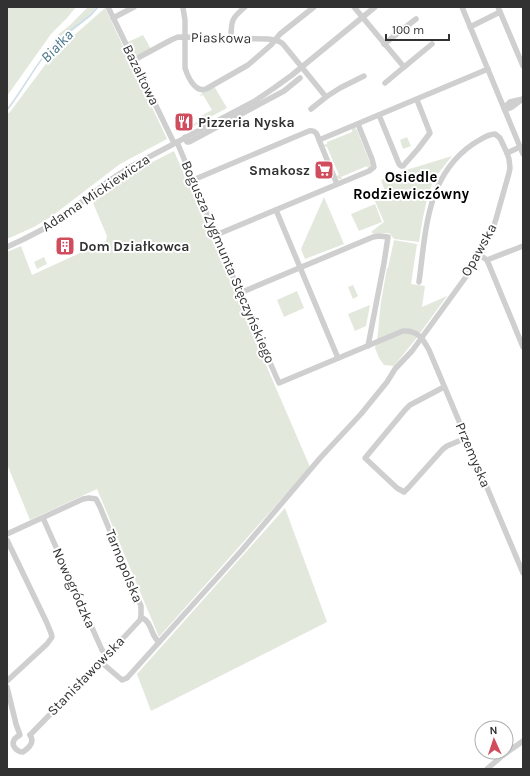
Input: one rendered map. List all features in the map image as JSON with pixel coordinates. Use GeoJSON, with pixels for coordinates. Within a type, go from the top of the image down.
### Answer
{"type":"FeatureCollection","features":[{"type":"Feature","properties":{"kind":"street","name":"Bazaltowa"},"geometry":{"type":"LineString","coordinates":[[108,7],[175,142]]}},
{"type":"Feature","properties":{"kind":"street"},"geometry":{"type":"LineString","coordinates":[[113,18],[134,7]]}},
{"type":"Feature","properties":{"kind":"street"},"geometry":{"type":"LineString","coordinates":[[183,7],[185,20],[184,62],[186,71],[195,87],[204,90],[248,64],[271,46],[278,36],[314,7]]}},
{"type":"Feature","properties":{"kind":"street"},"geometry":{"type":"LineString","coordinates":[[231,38],[231,26],[233,19],[245,7]]}},
{"type":"Feature","properties":{"kind":"street"},"geometry":{"type":"LineString","coordinates":[[354,7],[404,67]]}},
{"type":"Feature","properties":{"kind":"street","name":"Adama Mickiewicza"},"geometry":{"type":"LineString","coordinates":[[7,247],[53,224],[123,171],[254,101],[301,67],[375,7]]}},
{"type":"Feature","properties":{"kind":"street"},"geometry":{"type":"LineString","coordinates":[[462,7],[523,154]]}},
{"type":"Feature","properties":{"kind":"street"},"geometry":{"type":"LineString","coordinates":[[470,27],[499,8],[521,57],[523,66]]}},
{"type":"Feature","properties":{"kind":"street"},"geometry":{"type":"LineString","coordinates":[[384,44],[416,19]]}},
{"type":"Feature","properties":{"kind":"street","name":"Piaskowa"},"geometry":{"type":"LineString","coordinates":[[134,60],[175,38],[276,40]]}},
{"type":"Feature","properties":{"kind":"street"},"geometry":{"type":"LineString","coordinates":[[276,40],[283,44],[326,97]]}},
{"type":"Feature","properties":{"kind":"street"},"geometry":{"type":"LineString","coordinates":[[385,83],[432,44]]}},
{"type":"Feature","properties":{"kind":"street"},"geometry":{"type":"LineString","coordinates":[[319,140],[488,69]]}},
{"type":"Feature","properties":{"kind":"street"},"geometry":{"type":"LineString","coordinates":[[311,109],[340,88],[364,76]]}},
{"type":"Feature","properties":{"kind":"street","name":"Adama Mickiewicza"},"geometry":{"type":"LineString","coordinates":[[185,138],[187,142],[189,142],[284,91],[300,78]]}},
{"type":"Feature","properties":{"kind":"street"},"geometry":{"type":"LineString","coordinates":[[279,84],[284,91]]}},
{"type":"Feature","properties":{"kind":"street"},"geometry":{"type":"LineString","coordinates":[[498,95],[510,102],[523,99]]}},
{"type":"Feature","properties":{"kind":"street"},"geometry":{"type":"LineString","coordinates":[[504,109],[512,107],[523,99]]}},
{"type":"Feature","properties":{"kind":"street"},"geometry":{"type":"LineString","coordinates":[[379,115],[401,166],[405,164],[430,133],[416,100]]}},
{"type":"Feature","properties":{"kind":"street"},"geometry":{"type":"LineString","coordinates":[[504,109],[510,102]]}},
{"type":"Feature","properties":{"kind":"street"},"geometry":{"type":"LineString","coordinates":[[216,235],[368,172],[374,167],[358,124]]}},
{"type":"Feature","properties":{"kind":"street"},"geometry":{"type":"LineString","coordinates":[[193,180],[309,131],[313,131],[319,140],[337,184]]}},
{"type":"Feature","properties":{"kind":"street","name":"Opawska"},"geometry":{"type":"LineString","coordinates":[[101,662],[122,680],[127,678],[242,550],[321,457],[360,414],[422,338],[480,255],[496,219],[510,168],[507,152],[498,136],[495,134],[490,134],[469,147],[445,172],[437,186],[429,213],[419,282]]}},
{"type":"Feature","properties":{"kind":"street","name":"Bogusza Zygmunta Stęczyńskiego"},"geometry":{"type":"LineString","coordinates":[[175,142],[193,180],[279,383],[338,358]]}},
{"type":"Feature","properties":{"kind":"street"},"geometry":{"type":"LineString","coordinates":[[507,152],[520,147]]}},
{"type":"Feature","properties":{"kind":"street"},"geometry":{"type":"LineString","coordinates":[[276,210],[338,358],[403,332],[411,331],[422,338]]}},
{"type":"Feature","properties":{"kind":"street"},"geometry":{"type":"LineString","coordinates":[[240,293],[373,237],[388,237],[368,346]]}},
{"type":"Feature","properties":{"kind":"street"},"geometry":{"type":"LineString","coordinates":[[487,260],[523,246]]}},
{"type":"Feature","properties":{"kind":"street"},"geometry":{"type":"LineString","coordinates":[[480,255],[487,260],[523,347]]}},
{"type":"Feature","properties":{"kind":"street","name":"Przemyska"},"geometry":{"type":"LineString","coordinates":[[422,338],[429,350],[523,573]]}},
{"type":"Feature","properties":{"kind":"street"},"geometry":{"type":"LineString","coordinates":[[444,387],[410,405],[365,458],[397,488],[404,492],[442,449],[466,438]]}},
{"type":"Feature","properties":{"kind":"street","name":"Tarnopolska"},"geometry":{"type":"LineString","coordinates":[[42,518],[83,499],[94,498],[97,501],[141,606],[141,617],[146,619],[149,623],[155,639],[159,642]]}},
{"type":"Feature","properties":{"kind":"street"},"geometry":{"type":"LineString","coordinates":[[7,534],[42,518]]}},
{"type":"Feature","properties":{"kind":"street","name":"Nowogródzka"},"geometry":{"type":"LineString","coordinates":[[42,518],[102,650],[107,656]]}},
{"type":"Feature","properties":{"kind":"street"},"geometry":{"type":"LineString","coordinates":[[7,540],[52,636],[47,644],[7,681]]}},
{"type":"Feature","properties":{"kind":"street","name":"Stanisławowska"},"geometry":{"type":"LineString","coordinates":[[30,735],[107,656],[140,620],[141,617]]}},
{"type":"Feature","properties":{"kind":"street"},"geometry":{"type":"LineString","coordinates":[[7,687],[20,736]]}},
{"type":"Feature","properties":{"kind":"street"},"geometry":{"type":"LineString","coordinates":[[30,735],[32,738],[32,741],[23,752],[18,752],[14,745],[14,739],[20,736],[30,735]]}},
{"type":"Feature","properties":{"kind":"street"},"geometry":{"type":"LineString","coordinates":[[487,769],[523,741]]}},
{"type":"Feature","properties":{"kind":"shaded area"},"geometry":{"type":"Polygon","coordinates":[[[7,7],[76,7],[51,34],[7,96],[7,7]]]}},
{"type":"Feature","properties":{"kind":"shaded area"},"geometry":{"type":"Polygon","coordinates":[[[88,7],[97,7],[89,15],[57,39],[56,36],[69,26],[88,7]]]}},
{"type":"Feature","properties":{"kind":"shaded area"},"geometry":{"type":"Polygon","coordinates":[[[97,7],[99,7],[91,16],[59,41],[57,39],[89,15],[97,7]]]}},
{"type":"Feature","properties":{"kind":"shaded area"},"geometry":{"type":"Polygon","coordinates":[[[105,8],[167,139],[120,164],[52,216],[34,227],[7,239],[7,114],[54,53],[105,8]]]}},
{"type":"Feature","properties":{"kind":"shaded area"},"geometry":{"type":"Polygon","coordinates":[[[143,35],[151,49],[136,56],[128,42],[143,35]]]}},
{"type":"Feature","properties":{"kind":"shaded area"},"geometry":{"type":"Polygon","coordinates":[[[214,86],[227,108],[188,129],[187,128],[200,120],[199,117],[212,110],[203,95],[200,96],[204,91],[214,86]]]}},
{"type":"Feature","properties":{"kind":"shaded area"},"geometry":{"type":"Polygon","coordinates":[[[352,128],[357,130],[371,165],[368,168],[367,166],[341,177],[342,179],[339,179],[336,176],[339,175],[327,147],[323,145],[352,132],[352,128]]]}},
{"type":"Feature","properties":{"kind":"shaded area"},"geometry":{"type":"Polygon","coordinates":[[[407,137],[411,146],[403,149],[400,140],[407,137]]]}},
{"type":"Feature","properties":{"kind":"shaded area"},"geometry":{"type":"Polygon","coordinates":[[[174,151],[310,467],[159,637],[97,489],[30,520],[9,469],[7,463],[7,252],[21,246],[32,275],[106,241],[107,236],[93,203],[131,173],[174,151]]]}},
{"type":"Feature","properties":{"kind":"shaded area"},"geometry":{"type":"Polygon","coordinates":[[[452,156],[432,184],[419,242],[394,239],[389,233],[374,234],[371,232],[384,222],[375,201],[387,196],[381,180],[400,172],[452,156]]]}},
{"type":"Feature","properties":{"kind":"shaded area"},"geometry":{"type":"Polygon","coordinates":[[[324,197],[344,244],[305,259],[301,249],[324,197]]]}},
{"type":"Feature","properties":{"kind":"shaded area"},"geometry":{"type":"Polygon","coordinates":[[[375,204],[382,222],[359,231],[351,214],[375,204]]]}},
{"type":"Feature","properties":{"kind":"shaded area"},"geometry":{"type":"Polygon","coordinates":[[[394,240],[417,244],[411,284],[425,286],[422,307],[447,296],[394,366],[384,365],[375,348],[381,302],[394,240]]]}},
{"type":"Feature","properties":{"kind":"shaded area"},"geometry":{"type":"Polygon","coordinates":[[[44,257],[47,264],[37,269],[34,262],[44,257]]]}},
{"type":"Feature","properties":{"kind":"shaded area"},"geometry":{"type":"Polygon","coordinates":[[[353,285],[358,296],[353,299],[348,287],[353,285]]]}},
{"type":"Feature","properties":{"kind":"shaded area"},"geometry":{"type":"Polygon","coordinates":[[[297,291],[304,308],[284,317],[277,300],[297,291]]]}},
{"type":"Feature","properties":{"kind":"shaded area"},"geometry":{"type":"Polygon","coordinates":[[[370,305],[366,326],[355,331],[348,314],[370,305]]]}},
{"type":"Feature","properties":{"kind":"shaded area"},"geometry":{"type":"Polygon","coordinates":[[[285,508],[327,622],[151,711],[137,674],[285,508]]]}},
{"type":"Feature","properties":{"kind":"waterway","name":"Białka"},"geometry":{"type":"LineString","coordinates":[[7,110],[38,64],[59,39]]}},
{"type":"Feature","properties":{"kind":"place","name":"Pizzeria Nyska"},"geometry":{"type":"Point","coordinates":[184,122]}},
{"type":"Feature","properties":{"kind":"place","name":"Smakosz"},"geometry":{"type":"Point","coordinates":[324,170]}},
{"type":"Feature","properties":{"kind":"place","name":"Dom Działkowca"},"geometry":{"type":"Point","coordinates":[65,246]}},
{"type":"Feature","properties":{"kind":"district","name":"Osiedle Rodziewiczówny"},"geometry":{"type":"Point","coordinates":[411,186]}}]}
